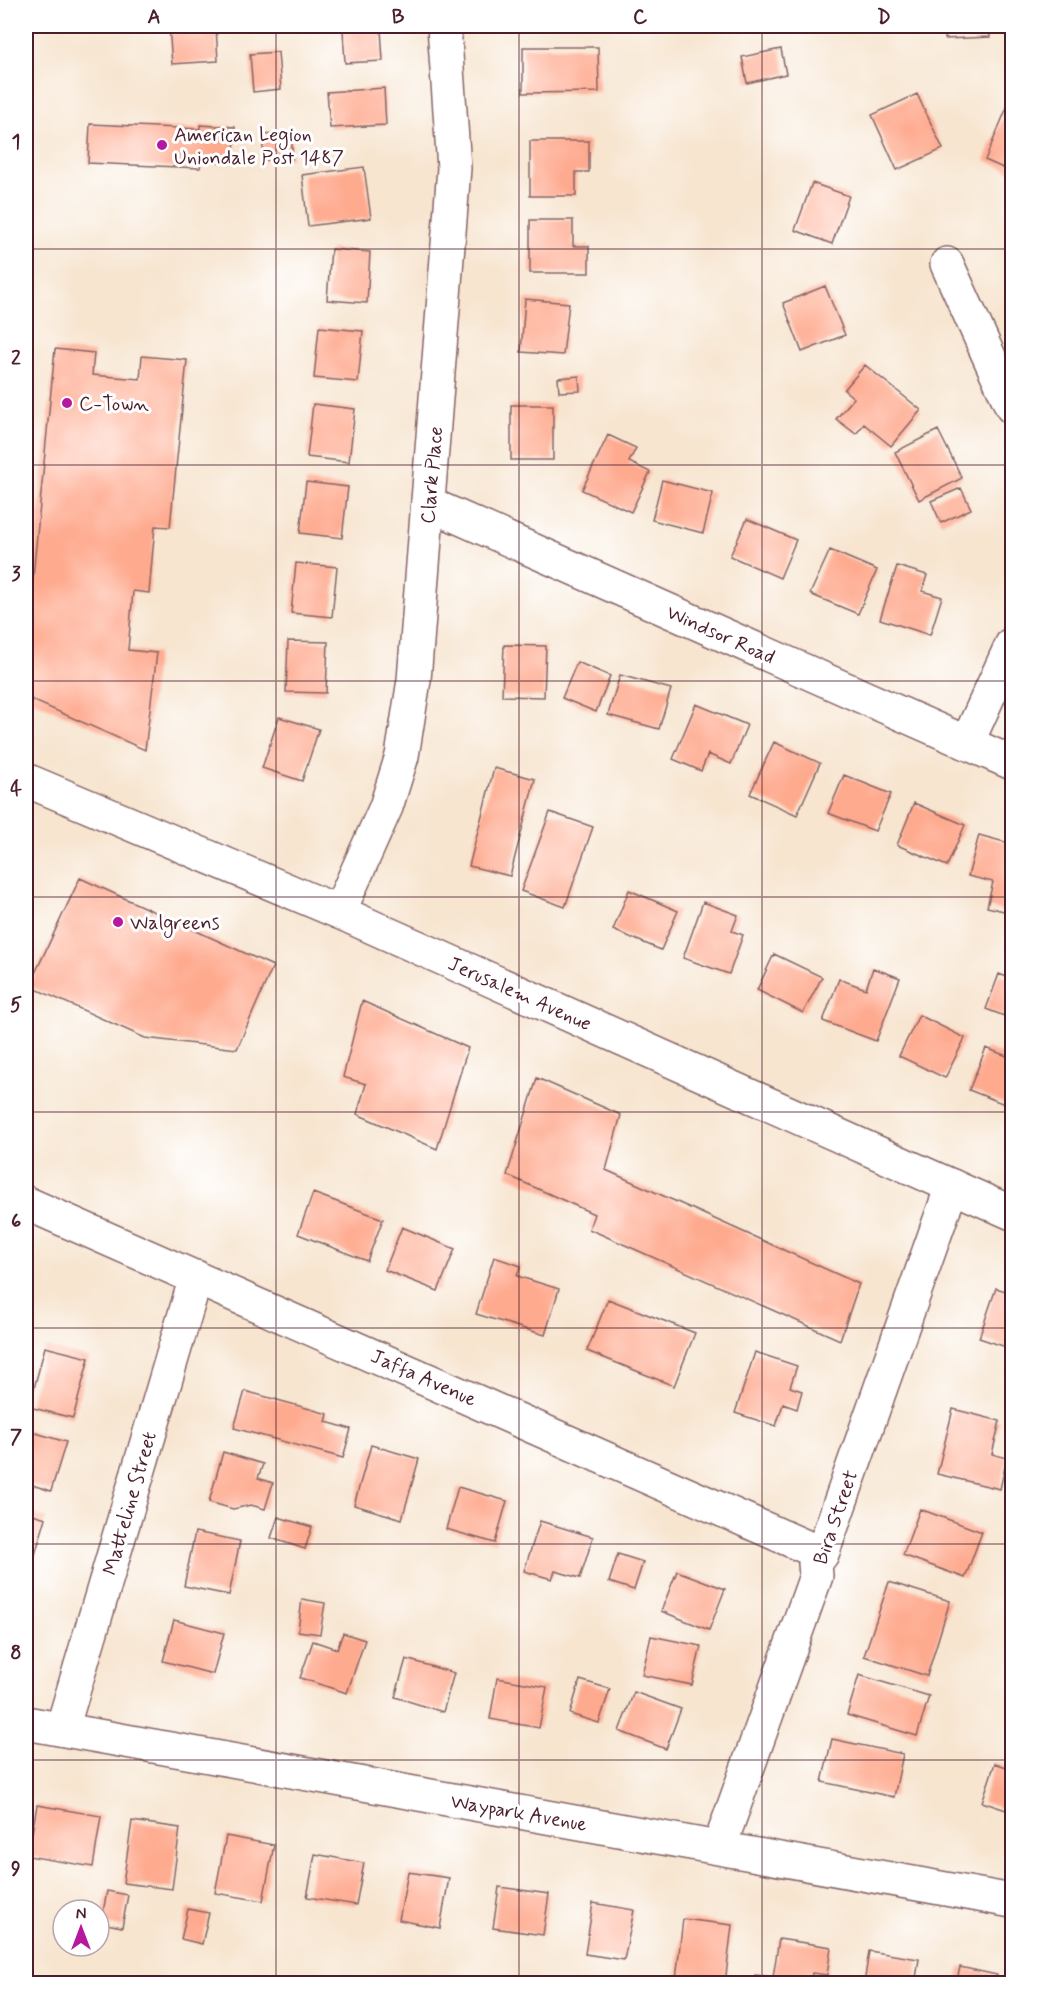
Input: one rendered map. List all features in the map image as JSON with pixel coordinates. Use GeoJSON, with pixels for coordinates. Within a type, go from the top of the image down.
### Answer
{"type":"FeatureCollection","features":[{"type":"Feature","properties":{"kind":"street","name":"Clark Place"},"geometry":{"type":"LineString","coordinates":[[339,912],[386,807],[402,756],[414,680],[454,168],[444,26]]}},
{"type":"Feature","properties":{"kind":"street"},"geometry":{"type":"LineString","coordinates":[[947,264],[1012,407]]}},
{"type":"Feature","properties":{"kind":"street","name":"Windsor Road"},"geometry":{"type":"LineString","coordinates":[[429,504],[1012,763]]}},
{"type":"Feature","properties":{"kind":"street"},"geometry":{"type":"LineString","coordinates":[[967,743],[1012,644]]}},
{"type":"Feature","properties":{"kind":"street","name":"Jerusalem Avenue"},"geometry":{"type":"LineString","coordinates":[[26,780],[339,912],[1012,1213]]}},
{"type":"Feature","properties":{"kind":"street","name":"Bira Street"},"geometry":{"type":"LineString","coordinates":[[719,1848],[816,1576],[815,1563],[822,1554],[952,1186]]}},
{"type":"Feature","properties":{"kind":"street","name":"Jaffa Avenue"},"geometry":{"type":"LineString","coordinates":[[26,1203],[822,1554]]}},
{"type":"Feature","properties":{"kind":"street","name":"Matteline Street"},"geometry":{"type":"LineString","coordinates":[[62,1730],[196,1277]]}},
{"type":"Feature","properties":{"kind":"street","name":"Waypark Avenue"},"geometry":{"type":"LineString","coordinates":[[26,1723],[1012,1901]]}},
{"type":"Feature","properties":{"kind":"building"},"geometry":{"type":"Polygon","coordinates":[[[169,26],[216,26],[218,61],[172,64],[169,26]]]}},
{"type":"Feature","properties":{"kind":"building"},"geometry":{"type":"Polygon","coordinates":[[[945,26],[990,26],[990,37],[945,39],[945,26]]]}},
{"type":"Feature","properties":{"kind":"building"},"geometry":{"type":"Polygon","coordinates":[[[381,29],[383,61],[345,63],[343,30],[381,29]]]}},
{"type":"Feature","properties":{"kind":"building"},"geometry":{"type":"Polygon","coordinates":[[[523,47],[598,47],[599,92],[523,93],[523,47]]]}},
{"type":"Feature","properties":{"kind":"building"},"geometry":{"type":"Polygon","coordinates":[[[781,49],[786,74],[747,83],[742,57],[781,49]]]}},
{"type":"Feature","properties":{"kind":"building"},"geometry":{"type":"Polygon","coordinates":[[[278,52],[281,89],[253,92],[250,54],[278,52]]]}},
{"type":"Feature","properties":{"kind":"building"},"geometry":{"type":"Polygon","coordinates":[[[384,88],[386,125],[330,128],[327,92],[384,88]]]}},
{"type":"Feature","properties":{"kind":"building"},"geometry":{"type":"Polygon","coordinates":[[[917,94],[943,149],[897,170],[872,115],[917,94]]]}},
{"type":"Feature","properties":{"kind":"building"},"geometry":{"type":"Polygon","coordinates":[[[1010,100],[1012,101],[1012,172],[985,160],[1010,100]]]}},
{"type":"Feature","properties":{"kind":"building","name":"American Legion Uniondale Post 1487"},"geometry":{"type":"Polygon","coordinates":[[[90,124],[200,129],[200,125],[235,127],[234,163],[201,161],[200,168],[88,163],[90,124]]]}},
{"type":"Feature","properties":{"kind":"building"},"geometry":{"type":"Polygon","coordinates":[[[292,133],[292,159],[264,160],[262,135],[292,133]]]}},
{"type":"Feature","properties":{"kind":"building"},"geometry":{"type":"Polygon","coordinates":[[[530,141],[589,141],[589,172],[576,172],[576,196],[530,196],[530,141]]]}},
{"type":"Feature","properties":{"kind":"building"},"geometry":{"type":"Polygon","coordinates":[[[364,167],[371,218],[308,226],[302,175],[364,167]]]}},
{"type":"Feature","properties":{"kind":"building"},"geometry":{"type":"Polygon","coordinates":[[[812,183],[849,196],[832,244],[795,230],[812,183]]]}},
{"type":"Feature","properties":{"kind":"building"},"geometry":{"type":"Polygon","coordinates":[[[530,220],[573,220],[573,246],[589,246],[589,273],[530,273],[530,220]]]}},
{"type":"Feature","properties":{"kind":"building"},"geometry":{"type":"Polygon","coordinates":[[[331,249],[370,252],[367,303],[327,300],[331,249]]]}},
{"type":"Feature","properties":{"kind":"building"},"geometry":{"type":"Polygon","coordinates":[[[825,286],[845,335],[802,352],[783,303],[825,286]]]}},
{"type":"Feature","properties":{"kind":"building"},"geometry":{"type":"Polygon","coordinates":[[[525,299],[569,303],[563,355],[521,352],[525,299]]]}},
{"type":"Feature","properties":{"kind":"building"},"geometry":{"type":"Polygon","coordinates":[[[319,327],[363,331],[358,382],[314,378],[319,327]]]}},
{"type":"Feature","properties":{"kind":"building"},"geometry":{"type":"Polygon","coordinates":[[[55,349],[94,353],[92,375],[140,379],[142,356],[187,360],[170,527],[155,526],[149,593],[133,591],[128,650],[157,653],[145,750],[32,700],[26,691],[27,639],[55,349]]]}},
{"type":"Feature","properties":{"kind":"building"},"geometry":{"type":"Polygon","coordinates":[[[865,365],[921,410],[891,446],[864,424],[856,434],[836,419],[854,398],[844,390],[865,365]]]}},
{"type":"Feature","properties":{"kind":"building"},"geometry":{"type":"Polygon","coordinates":[[[579,376],[580,391],[559,392],[558,378],[579,376]]]}},
{"type":"Feature","properties":{"kind":"building"},"geometry":{"type":"Polygon","coordinates":[[[313,404],[355,409],[349,462],[307,457],[313,404]]]}},
{"type":"Feature","properties":{"kind":"building"},"geometry":{"type":"Polygon","coordinates":[[[511,405],[553,405],[553,460],[511,460],[511,405]]]}},
{"type":"Feature","properties":{"kind":"building"},"geometry":{"type":"Polygon","coordinates":[[[938,430],[962,478],[919,500],[895,452],[938,430]]]}},
{"type":"Feature","properties":{"kind":"building"},"geometry":{"type":"Polygon","coordinates":[[[608,435],[636,448],[629,462],[650,472],[631,512],[582,490],[608,435]]]}},
{"type":"Feature","properties":{"kind":"building"},"geometry":{"type":"Polygon","coordinates":[[[662,480],[713,493],[703,533],[652,520],[662,480]]]}},
{"type":"Feature","properties":{"kind":"building"},"geometry":{"type":"Polygon","coordinates":[[[306,482],[348,487],[342,538],[300,533],[306,482]]]}},
{"type":"Feature","properties":{"kind":"building"},"geometry":{"type":"Polygon","coordinates":[[[961,488],[971,509],[941,523],[931,501],[961,488]]]}},
{"type":"Feature","properties":{"kind":"building"},"geometry":{"type":"Polygon","coordinates":[[[747,519],[796,540],[780,578],[730,556],[747,519]]]}},
{"type":"Feature","properties":{"kind":"building"},"geometry":{"type":"Polygon","coordinates":[[[830,550],[877,570],[858,614],[810,594],[830,550]]]}},
{"type":"Feature","properties":{"kind":"building"},"geometry":{"type":"Polygon","coordinates":[[[296,563],[337,567],[332,617],[291,613],[296,563]]]}},
{"type":"Feature","properties":{"kind":"building"},"geometry":{"type":"Polygon","coordinates":[[[897,566],[927,575],[922,591],[942,597],[930,635],[880,619],[897,566]]]}},
{"type":"Feature","properties":{"kind":"building"},"geometry":{"type":"Polygon","coordinates":[[[288,641],[328,642],[326,693],[286,692],[288,641]]]}},
{"type":"Feature","properties":{"kind":"building"},"geometry":{"type":"Polygon","coordinates":[[[504,645],[546,646],[544,697],[502,696],[504,645]]]}},
{"type":"Feature","properties":{"kind":"building"},"geometry":{"type":"Polygon","coordinates":[[[577,662],[610,676],[596,712],[562,698],[577,662]]]}},
{"type":"Feature","properties":{"kind":"building"},"geometry":{"type":"Polygon","coordinates":[[[620,675],[671,689],[659,729],[608,715],[620,675]]]}},
{"type":"Feature","properties":{"kind":"building"},"geometry":{"type":"Polygon","coordinates":[[[696,704],[747,725],[731,764],[708,754],[701,771],[673,759],[696,704]]]}},
{"type":"Feature","properties":{"kind":"building"},"geometry":{"type":"Polygon","coordinates":[[[279,717],[319,729],[302,781],[262,768],[279,717]]]}},
{"type":"Feature","properties":{"kind":"building"},"geometry":{"type":"Polygon","coordinates":[[[774,742],[820,763],[797,815],[750,794],[774,742]]]}},
{"type":"Feature","properties":{"kind":"building"},"geometry":{"type":"Polygon","coordinates":[[[494,768],[535,779],[510,876],[469,866],[494,768]]]}},
{"type":"Feature","properties":{"kind":"building"},"geometry":{"type":"Polygon","coordinates":[[[844,775],[891,794],[875,831],[828,813],[844,775]]]}},
{"type":"Feature","properties":{"kind":"building"},"geometry":{"type":"Polygon","coordinates":[[[914,803],[965,825],[947,866],[897,845],[914,803]]]}},
{"type":"Feature","properties":{"kind":"building"},"geometry":{"type":"Polygon","coordinates":[[[550,812],[593,827],[565,907],[521,891],[550,812]]]}},
{"type":"Feature","properties":{"kind":"building"},"geometry":{"type":"Polygon","coordinates":[[[979,835],[1012,844],[1012,913],[987,907],[993,882],[968,876],[979,835]]]}},
{"type":"Feature","properties":{"kind":"building","name":"Walgreens"},"geometry":{"type":"Polygon","coordinates":[[[80,878],[273,966],[237,1049],[145,1038],[29,986],[80,878]]]}},
{"type":"Feature","properties":{"kind":"building"},"geometry":{"type":"Polygon","coordinates":[[[629,890],[678,911],[661,950],[613,930],[629,890]]]}},
{"type":"Feature","properties":{"kind":"building"},"geometry":{"type":"Polygon","coordinates":[[[703,902],[738,915],[732,931],[743,935],[729,974],[683,958],[703,902]]]}},
{"type":"Feature","properties":{"kind":"building"},"geometry":{"type":"Polygon","coordinates":[[[774,954],[822,977],[803,1013],[757,990],[774,954]]]}},
{"type":"Feature","properties":{"kind":"building"},"geometry":{"type":"Polygon","coordinates":[[[873,968],[900,978],[876,1041],[823,1021],[839,979],[866,989],[873,968]]]}},
{"type":"Feature","properties":{"kind":"building"},"geometry":{"type":"Polygon","coordinates":[[[999,974],[1012,979],[1012,1019],[986,1009],[999,974]]]}},
{"type":"Feature","properties":{"kind":"building"},"geometry":{"type":"Polygon","coordinates":[[[362,1001],[468,1048],[437,1149],[357,1114],[366,1084],[343,1077],[362,1001]]]}},
{"type":"Feature","properties":{"kind":"building"},"geometry":{"type":"Polygon","coordinates":[[[919,1015],[965,1038],[945,1078],[899,1056],[919,1015]]]}},
{"type":"Feature","properties":{"kind":"building"},"geometry":{"type":"Polygon","coordinates":[[[986,1048],[1012,1058],[1012,1107],[969,1090],[986,1048]]]}},
{"type":"Feature","properties":{"kind":"building"},"geometry":{"type":"Polygon","coordinates":[[[537,1078],[621,1115],[606,1170],[859,1284],[840,1340],[589,1229],[594,1214],[507,1175],[537,1078]]]}},
{"type":"Feature","properties":{"kind":"building"},"geometry":{"type":"Polygon","coordinates":[[[313,1193],[383,1219],[367,1261],[298,1234],[313,1193]]]}},
{"type":"Feature","properties":{"kind":"building"},"geometry":{"type":"Polygon","coordinates":[[[402,1227],[455,1249],[438,1291],[385,1270],[402,1227]]]}},
{"type":"Feature","properties":{"kind":"building"},"geometry":{"type":"Polygon","coordinates":[[[494,1257],[521,1266],[517,1276],[559,1289],[545,1335],[476,1314],[494,1257]]]}},
{"type":"Feature","properties":{"kind":"building"},"geometry":{"type":"Polygon","coordinates":[[[996,1288],[1012,1293],[1012,1349],[979,1338],[996,1288]]]}},
{"type":"Feature","properties":{"kind":"building"},"geometry":{"type":"Polygon","coordinates":[[[608,1299],[695,1333],[674,1386],[587,1351],[608,1299]]]}},
{"type":"Feature","properties":{"kind":"building"},"geometry":{"type":"Polygon","coordinates":[[[45,1347],[89,1358],[73,1418],[29,1407],[45,1347]]]}},
{"type":"Feature","properties":{"kind":"building"},"geometry":{"type":"Polygon","coordinates":[[[755,1352],[797,1366],[790,1387],[802,1391],[797,1409],[783,1404],[776,1426],[735,1413],[755,1352]]]}},
{"type":"Feature","properties":{"kind":"building"},"geometry":{"type":"Polygon","coordinates":[[[245,1391],[328,1414],[326,1422],[351,1429],[343,1458],[234,1428],[245,1391]]]}},
{"type":"Feature","properties":{"kind":"building"},"geometry":{"type":"Polygon","coordinates":[[[953,1409],[1000,1421],[992,1454],[1007,1458],[1000,1489],[937,1474],[953,1409]]]}},
{"type":"Feature","properties":{"kind":"building"},"geometry":{"type":"Polygon","coordinates":[[[26,1430],[66,1442],[51,1491],[26,1483],[26,1430]]]}},
{"type":"Feature","properties":{"kind":"building"},"geometry":{"type":"Polygon","coordinates":[[[371,1445],[419,1459],[402,1519],[354,1505],[371,1445]]]}},
{"type":"Feature","properties":{"kind":"building"},"geometry":{"type":"Polygon","coordinates":[[[223,1452],[263,1464],[258,1478],[273,1483],[265,1509],[251,1505],[233,1509],[209,1502],[223,1452]]]}},
{"type":"Feature","properties":{"kind":"building"},"geometry":{"type":"Polygon","coordinates":[[[458,1487],[507,1501],[495,1543],[446,1529],[458,1487]]]}},
{"type":"Feature","properties":{"kind":"building"},"geometry":{"type":"Polygon","coordinates":[[[920,1509],[982,1532],[965,1578],[903,1555],[920,1509]]]}},
{"type":"Feature","properties":{"kind":"building"},"geometry":{"type":"Polygon","coordinates":[[[26,1512],[46,1518],[30,1571],[26,1570],[26,1512]]]}},
{"type":"Feature","properties":{"kind":"building"},"geometry":{"type":"Polygon","coordinates":[[[278,1517],[312,1527],[305,1549],[271,1538],[278,1517]]]}},
{"type":"Feature","properties":{"kind":"building"},"geometry":{"type":"Polygon","coordinates":[[[540,1521],[593,1537],[580,1578],[555,1571],[552,1579],[524,1571],[540,1521]]]}},
{"type":"Feature","properties":{"kind":"building"},"geometry":{"type":"Polygon","coordinates":[[[195,1532],[240,1541],[229,1595],[184,1586],[195,1532]]]}},
{"type":"Feature","properties":{"kind":"building"},"geometry":{"type":"Polygon","coordinates":[[[618,1554],[643,1562],[634,1590],[609,1582],[618,1554]]]}},
{"type":"Feature","properties":{"kind":"building"},"geometry":{"type":"Polygon","coordinates":[[[677,1571],[725,1589],[709,1630],[661,1611],[677,1571]]]}},
{"type":"Feature","properties":{"kind":"building"},"geometry":{"type":"Polygon","coordinates":[[[889,1582],[950,1601],[927,1676],[864,1656],[889,1582]]]}},
{"type":"Feature","properties":{"kind":"building"},"geometry":{"type":"Polygon","coordinates":[[[302,1599],[325,1603],[320,1634],[298,1631],[302,1599]]]}},
{"type":"Feature","properties":{"kind":"building"},"geometry":{"type":"Polygon","coordinates":[[[174,1620],[224,1633],[213,1674],[163,1661],[174,1620]]]}},
{"type":"Feature","properties":{"kind":"building"},"geometry":{"type":"Polygon","coordinates":[[[343,1633],[365,1640],[347,1693],[300,1678],[313,1641],[337,1649],[343,1633]]]}},
{"type":"Feature","properties":{"kind":"building"},"geometry":{"type":"Polygon","coordinates":[[[651,1636],[701,1646],[692,1685],[642,1675],[651,1636]]]}},
{"type":"Feature","properties":{"kind":"building"},"geometry":{"type":"Polygon","coordinates":[[[406,1659],[454,1673],[443,1712],[395,1697],[406,1659]]]}},
{"type":"Feature","properties":{"kind":"building"},"geometry":{"type":"Polygon","coordinates":[[[859,1675],[929,1696],[917,1736],[847,1715],[859,1675]]]}},
{"type":"Feature","properties":{"kind":"building"},"geometry":{"type":"Polygon","coordinates":[[[497,1678],[547,1687],[539,1728],[490,1719],[497,1678]]]}},
{"type":"Feature","properties":{"kind":"building"},"geometry":{"type":"Polygon","coordinates":[[[580,1680],[610,1689],[599,1723],[570,1714],[580,1680]]]}},
{"type":"Feature","properties":{"kind":"building"},"geometry":{"type":"Polygon","coordinates":[[[634,1692],[681,1709],[666,1749],[619,1731],[634,1692]]]}},
{"type":"Feature","properties":{"kind":"building"},"geometry":{"type":"Polygon","coordinates":[[[832,1739],[903,1754],[894,1797],[822,1782],[832,1739]]]}},
{"type":"Feature","properties":{"kind":"building"},"geometry":{"type":"Polygon","coordinates":[[[995,1763],[1012,1769],[1012,1812],[982,1802],[995,1763]]]}},
{"type":"Feature","properties":{"kind":"building"},"geometry":{"type":"Polygon","coordinates":[[[37,1805],[101,1816],[93,1867],[28,1856],[37,1805]]]}},
{"type":"Feature","properties":{"kind":"building"},"geometry":{"type":"Polygon","coordinates":[[[132,1821],[180,1828],[172,1889],[123,1883],[132,1821]]]}},
{"type":"Feature","properties":{"kind":"building"},"geometry":{"type":"Polygon","coordinates":[[[226,1836],[274,1845],[263,1901],[215,1893],[226,1836]]]}},
{"type":"Feature","properties":{"kind":"building"},"geometry":{"type":"Polygon","coordinates":[[[315,1854],[364,1863],[356,1905],[307,1897],[315,1854]]]}},
{"type":"Feature","properties":{"kind":"building"},"geometry":{"type":"Polygon","coordinates":[[[408,1872],[449,1878],[440,1928],[399,1920],[408,1872]]]}},
{"type":"Feature","properties":{"kind":"building"},"geometry":{"type":"Polygon","coordinates":[[[499,1887],[549,1894],[543,1935],[493,1928],[499,1887]]]}},
{"type":"Feature","properties":{"kind":"building"},"geometry":{"type":"Polygon","coordinates":[[[107,1891],[128,1895],[122,1927],[111,1925],[111,1898],[106,1898],[107,1891]]]}},
{"type":"Feature","properties":{"kind":"building"},"geometry":{"type":"Polygon","coordinates":[[[593,1903],[634,1910],[624,1960],[585,1954],[593,1903]]]}},
{"type":"Feature","properties":{"kind":"building"},"geometry":{"type":"Polygon","coordinates":[[[188,1909],[209,1913],[202,1944],[181,1939],[188,1909]]]}},
{"type":"Feature","properties":{"kind":"building"},"geometry":{"type":"Polygon","coordinates":[[[683,1919],[732,1925],[725,1984],[676,1979],[683,1919]]]}},
{"type":"Feature","properties":{"kind":"building"},"geometry":{"type":"Polygon","coordinates":[[[779,1939],[831,1947],[827,1975],[812,1973],[810,1984],[754,1984],[755,1975],[773,1977],[779,1939]]]}},
{"type":"Feature","properties":{"kind":"building"},"geometry":{"type":"Polygon","coordinates":[[[869,1951],[919,1959],[915,1984],[864,1984],[869,1951]]]}},
{"type":"Feature","properties":{"kind":"building"},"geometry":{"type":"Polygon","coordinates":[[[960,1967],[997,1975],[995,1984],[956,1984],[960,1967]]]}},
{"type":"Feature","properties":{"kind":"place","name":"American Legion Uniondale Post 1487"},"geometry":{"type":"Point","coordinates":[162,145]}},
{"type":"Feature","properties":{"kind":"place","name":"C-Town"},"geometry":{"type":"Point","coordinates":[67,403]}},
{"type":"Feature","properties":{"kind":"place","name":"Walgreens"},"geometry":{"type":"Point","coordinates":[118,922]}}]}
